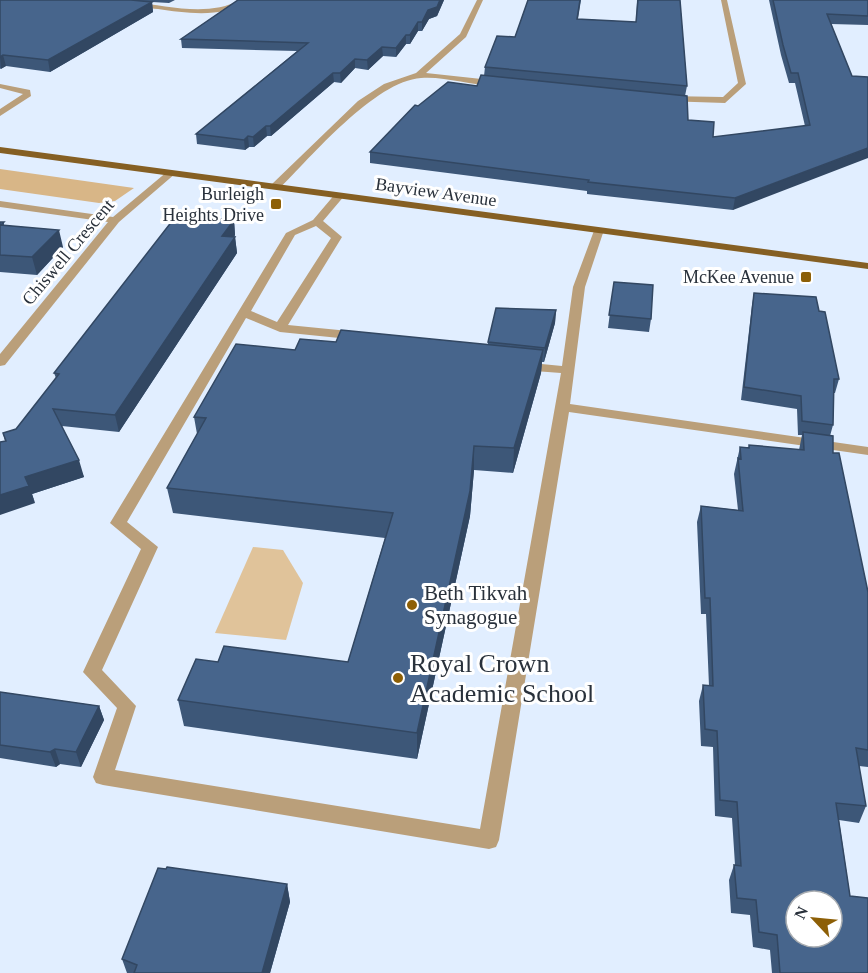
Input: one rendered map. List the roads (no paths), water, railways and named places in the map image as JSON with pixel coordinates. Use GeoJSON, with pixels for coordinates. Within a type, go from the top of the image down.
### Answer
{"type":"FeatureCollection","features":[{"type":"Feature","properties":{"kind":"main road","name":"Bayview Avenue"},"geometry":{"type":"LineString","coordinates":[[0,150],[868,266]]}},
{"type":"Feature","properties":{"kind":"street"},"geometry":{"type":"LineString","coordinates":[[120,3],[199,10],[229,8],[245,0]]}},
{"type":"Feature","properties":{"kind":"street"},"geometry":{"type":"LineString","coordinates":[[275,187],[361,103],[387,86],[419,75],[463,35],[480,0]]}},
{"type":"Feature","properties":{"kind":"street"},"geometry":{"type":"LineString","coordinates":[[661,98],[725,100],[742,84],[724,0]]}},
{"type":"Feature","properties":{"kind":"street"},"geometry":{"type":"LineString","coordinates":[[419,75],[511,84]]}},
{"type":"Feature","properties":{"kind":"street"},"geometry":{"type":"LineString","coordinates":[[0,86],[27,92],[27,96],[0,113]]}},
{"type":"Feature","properties":{"kind":"street","name":"Chiswell Crescent"},"geometry":{"type":"LineString","coordinates":[[0,362],[115,220],[171,173]]}},
{"type":"Feature","properties":{"kind":"street"},"geometry":{"type":"LineString","coordinates":[[340,195],[317,222],[291,233],[118,523],[150,547],[92,672],[127,706],[103,777],[489,840],[563,407],[566,370],[579,287],[599,230]]}},
{"type":"Feature","properties":{"kind":"street"},"geometry":{"type":"LineString","coordinates":[[0,204],[115,220]]}},
{"type":"Feature","properties":{"kind":"street"},"geometry":{"type":"LineString","coordinates":[[280,328],[337,237],[317,222]]}},
{"type":"Feature","properties":{"kind":"street"},"geometry":{"type":"LineString","coordinates":[[243,312],[280,328],[378,338]]}},
{"type":"Feature","properties":{"kind":"street"},"geometry":{"type":"LineString","coordinates":[[509,365],[566,370]]}},
{"type":"Feature","properties":{"kind":"street"},"geometry":{"type":"LineString","coordinates":[[563,407],[868,451]]}},
{"type":"Feature","properties":{"kind":"place","name":"Burleigh Heights Drive"},"geometry":{"type":"Point","coordinates":[276,204]}},
{"type":"Feature","properties":{"kind":"place","name":"McKee Avenue"},"geometry":{"type":"Point","coordinates":[806,277]}},
{"type":"Feature","properties":{"kind":"place","name":"Beth Tikvah Synagogue"},"geometry":{"type":"Point","coordinates":[412,605]}},
{"type":"Feature","properties":{"kind":"place","name":"Royal Crown Academic School"},"geometry":{"type":"Point","coordinates":[398,678]}}]}
